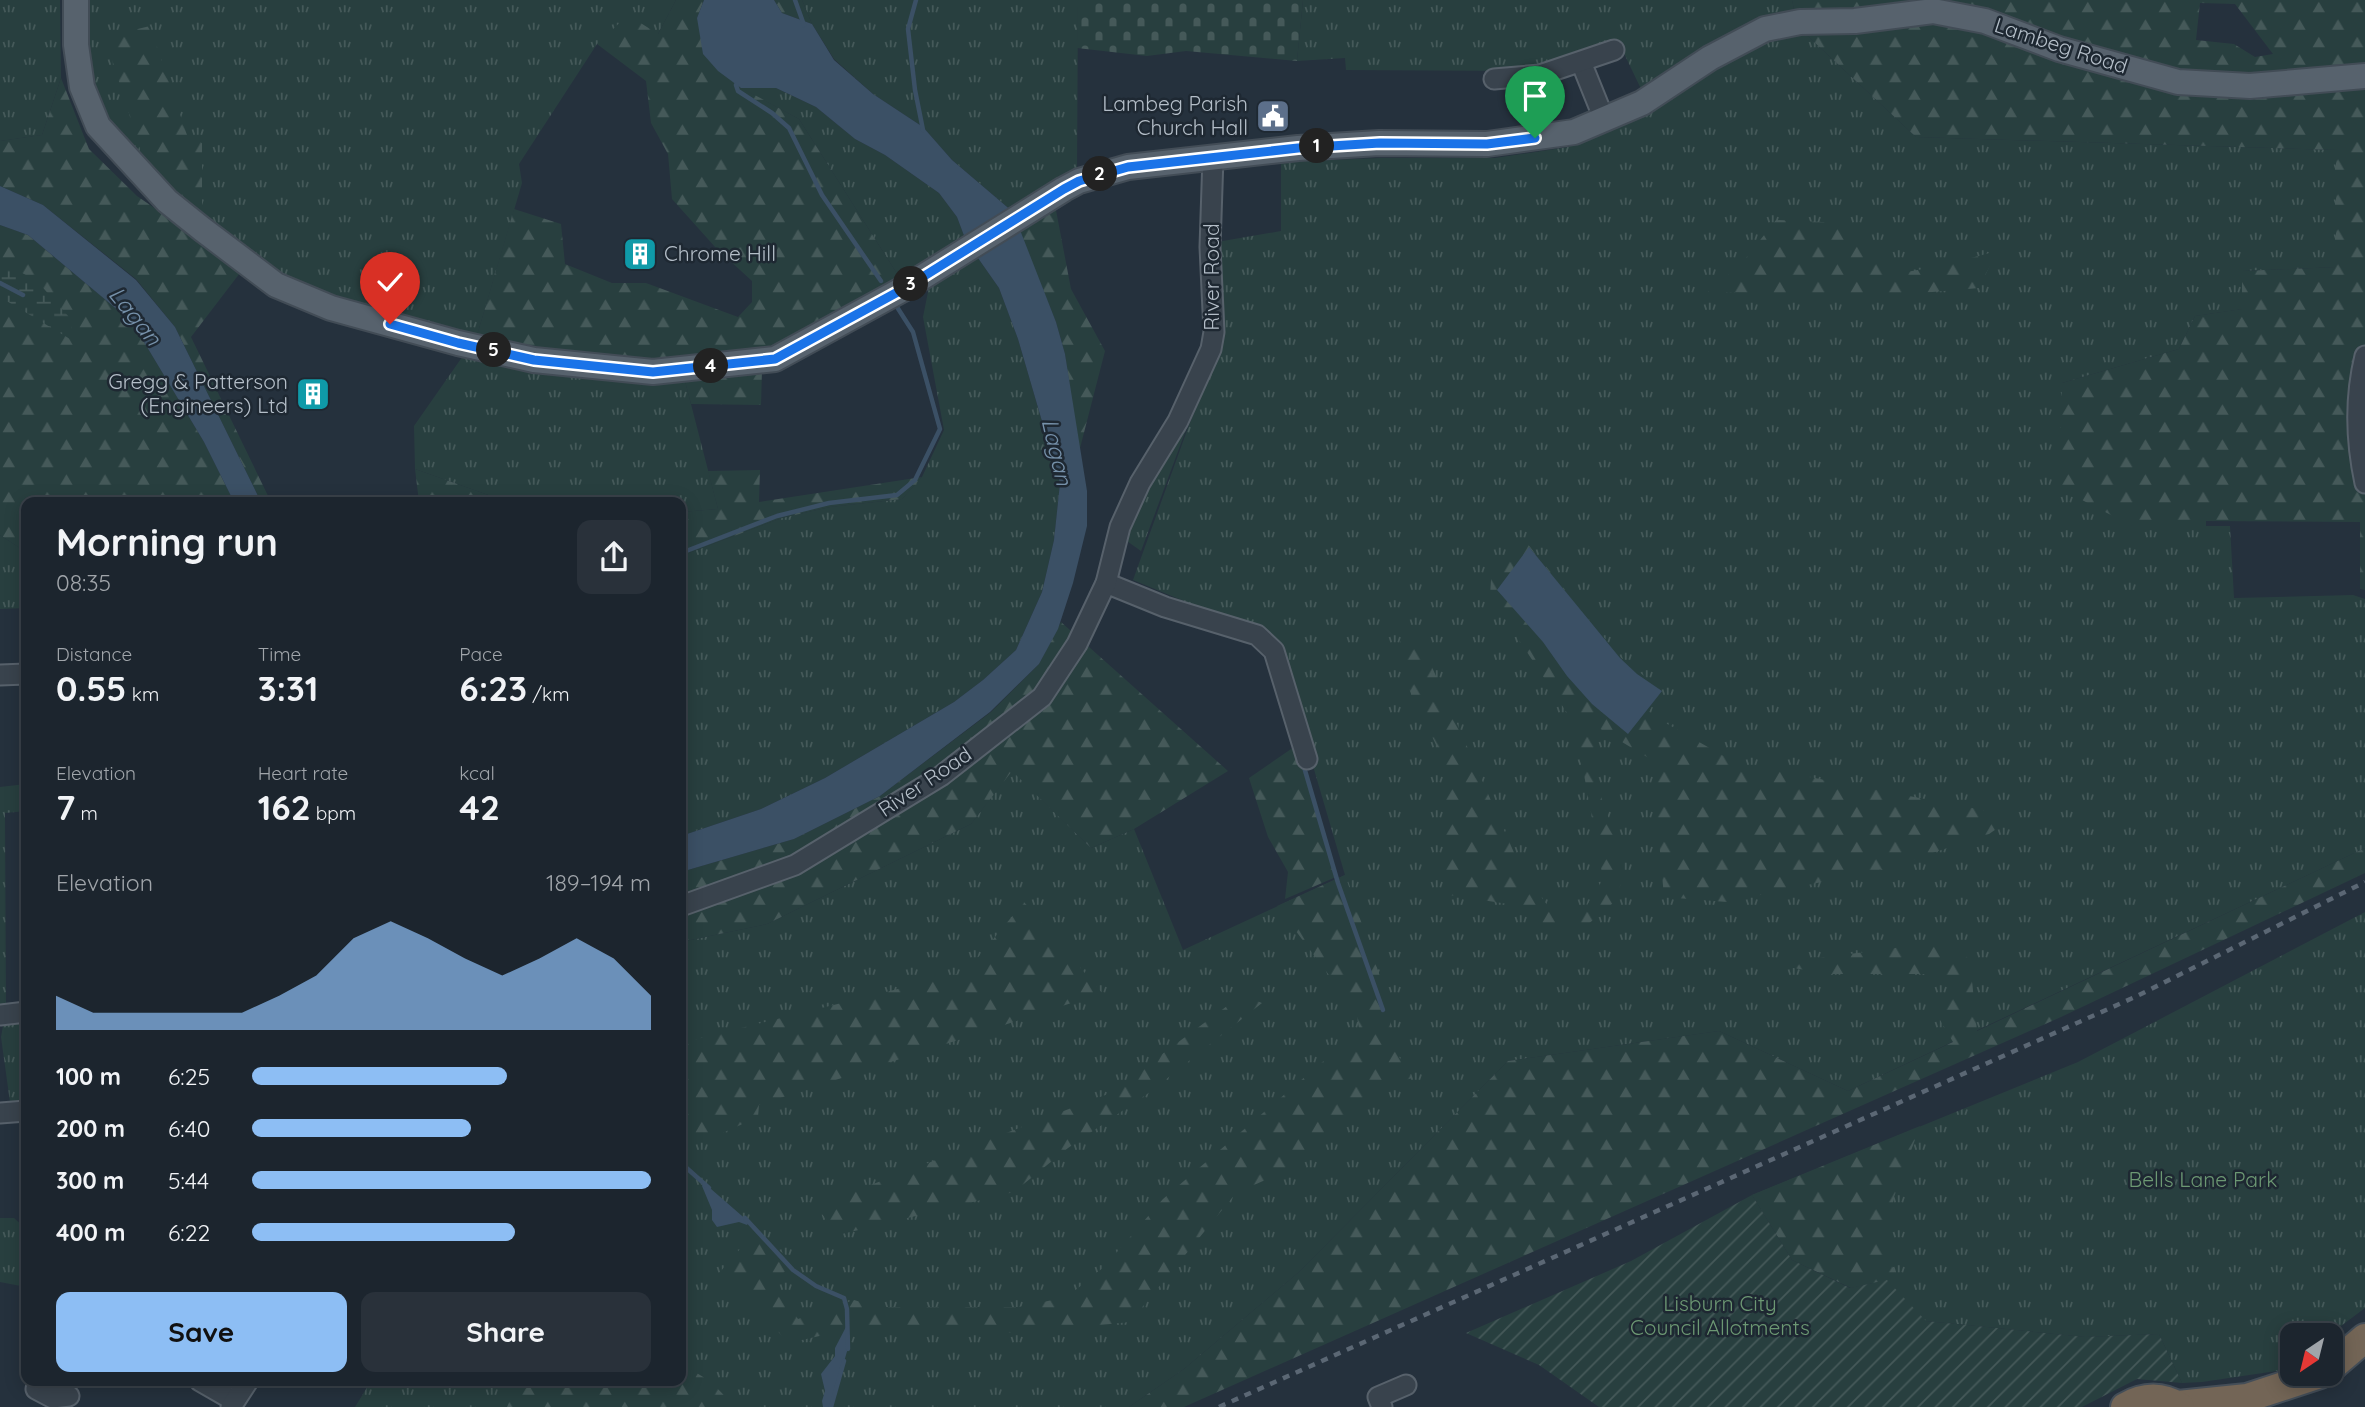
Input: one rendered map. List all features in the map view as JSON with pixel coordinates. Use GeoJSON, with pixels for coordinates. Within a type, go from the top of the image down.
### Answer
{"type":"FeatureCollection","features":[{"type":"Feature","properties":{"kind":"highway"},"geometry":{"type":"LineString","coordinates":[[2343,1357],[2365,1338]]}},
{"type":"Feature","properties":{"kind":"highway"},"geometry":{"type":"LineString","coordinates":[[2125,1407],[2138,1399],[2152,1397],[2166,1399],[2179,1406],[2247,1398],[2284,1386]]}},
{"type":"Feature","properties":{"kind":"highway"},"geometry":{"type":"LineString","coordinates":[[2283,1407],[2310,1386]]}},
{"type":"Feature","properties":{"kind":"main road","name":"Lambeg Road"},"geometry":{"type":"LineString","coordinates":[[76,0],[76,45],[82,87],[98,125],[167,201],[276,285],[331,308],[448,341],[534,360],[653,372],[775,359],[905,288],[1079,181],[1128,167],[1298,148],[1371,143],[1487,144],[1574,132],[1642,103],[1710,58],[1765,29],[1800,22],[1855,21],[1933,11],[1984,21],[2059,49],[2178,82],[2249,86],[2365,76]]}},
{"type":"Feature","properties":{"kind":"street"},"geometry":{"type":"LineString","coordinates":[[1494,79],[1540,75],[1615,50]]}},
{"type":"Feature","properties":{"kind":"street"},"geometry":{"type":"LineString","coordinates":[[1581,62],[1604,119]]}},
{"type":"Feature","properties":{"kind":"street","name":"River Road"},"geometry":{"type":"LineString","coordinates":[[686,904],[795,865],[941,776],[1042,697],[1077,644],[1106,583],[1120,527],[1135,494],[1178,421],[1211,349],[1214,332],[1210,247],[1213,157]]}},
{"type":"Feature","properties":{"kind":"street"},"geometry":{"type":"LineString","coordinates":[[2365,356],[2358,385],[2360,459],[2365,483]]}},
{"type":"Feature","properties":{"kind":"street"},"geometry":{"type":"LineString","coordinates":[[1106,583],[1165,607],[1257,635],[1274,651],[1307,759]]}},
{"type":"Feature","properties":{"kind":"street"},"geometry":{"type":"LineString","coordinates":[[0,675],[21,674]]}},
{"type":"Feature","properties":{"kind":"street"},"geometry":{"type":"LineString","coordinates":[[0,1015],[21,1013]]}},
{"type":"Feature","properties":{"kind":"street"},"geometry":{"type":"LineString","coordinates":[[0,1102],[0,1113],[21,1111]]}},
{"type":"Feature","properties":{"kind":"street"},"geometry":{"type":"LineString","coordinates":[[1382,1407],[1378,1397],[1406,1385]]}},
{"type":"Feature","properties":{"kind":"street"},"geometry":{"type":"LineString","coordinates":[[207,1386],[232,1404],[245,1386]]}},
{"type":"Feature","properties":{"kind":"green space"},"geometry":{"type":"Polygon","coordinates":[[[0,0],[60,0],[61,78],[42,135],[0,141],[0,0]]]}},
{"type":"Feature","properties":{"kind":"green space"},"geometry":{"type":"Polygon","coordinates":[[[79,0],[676,0],[658,34],[597,44],[519,164],[522,183],[476,339],[338,298],[279,277],[206,220],[105,124],[89,85],[79,0]]]}},
{"type":"Feature","properties":{"kind":"green space"},"geometry":{"type":"Polygon","coordinates":[[[676,0],[704,0],[697,18],[738,86],[799,119],[901,280],[774,352],[650,366],[476,339],[514,209],[561,224],[565,264],[612,283],[646,283],[738,317],[752,302],[752,281],[716,248],[672,199],[668,154],[651,123],[646,81],[597,44],[628,15],[658,34],[676,0]]]}},
{"type":"Feature","properties":{"kind":"green space"},"geometry":{"type":"Polygon","coordinates":[[[774,0],[802,0],[812,24],[782,13],[774,0]]]}},
{"type":"Feature","properties":{"kind":"green space"},"geometry":{"type":"Polygon","coordinates":[[[802,0],[1078,0],[1077,172],[1013,212],[952,160],[923,127],[873,94],[834,59],[812,24],[802,0]]]}},
{"type":"Feature","properties":{"kind":"green space"},"geometry":{"type":"Polygon","coordinates":[[[1078,0],[1303,0],[1297,61],[1186,51],[1147,56],[1077,48],[1078,0]]]}},
{"type":"Feature","properties":{"kind":"green space"},"geometry":{"type":"Polygon","coordinates":[[[1303,0],[1792,0],[1796,18],[1642,91],[1619,43],[1523,71],[1346,70],[1345,58],[1297,61],[1303,0]]]}},
{"type":"Feature","properties":{"kind":"green space"},"geometry":{"type":"Polygon","coordinates":[[[1792,0],[2365,0],[2365,590],[2360,589],[2360,522],[2206,521],[2206,526],[2132,526],[2059,488],[2062,383],[2179,349],[2195,316],[2242,309],[2242,271],[2336,267],[2336,150],[1916,137],[1798,27],[1792,0]],[[2200,3],[2196,40],[2234,44],[2255,57],[2273,54],[2235,4],[2200,3]]]}},
{"type":"Feature","properties":{"kind":"green space"},"geometry":{"type":"Polygon","coordinates":[[[150,26],[187,135],[202,143],[202,216],[146,168],[105,37],[150,26]]]}},
{"type":"Feature","properties":{"kind":"green space"},"geometry":{"type":"Polygon","coordinates":[[[1798,27],[1916,137],[2336,150],[2336,267],[2242,271],[2243,309],[2195,316],[2179,349],[2062,383],[2132,526],[2230,526],[2234,598],[2353,595],[2365,599],[2365,848],[1848,1091],[1719,1031],[1508,1061],[1299,1272],[1184,1369],[1129,1407],[355,1407],[368,1386],[686,1386],[686,941],[767,924],[971,824],[1012,770],[1091,848],[1134,829],[1183,950],[1345,875],[1279,650],[1259,632],[1133,580],[1189,425],[1223,345],[1217,242],[1281,231],[1281,162],[1380,158],[1495,158],[1568,147],[1798,27]]]}},
{"type":"Feature","properties":{"kind":"green space"},"geometry":{"type":"Polygon","coordinates":[[[61,78],[89,149],[137,196],[243,269],[191,337],[269,497],[259,497],[175,327],[136,279],[43,205],[0,186],[0,141],[42,135],[61,78]]]}},
{"type":"Feature","properties":{"kind":"green space"},"geometry":{"type":"Polygon","coordinates":[[[741,88],[776,88],[816,107],[855,139],[885,155],[939,193],[957,217],[966,241],[999,288],[1018,339],[1060,483],[1054,540],[1042,592],[1016,650],[983,680],[954,702],[825,778],[761,809],[686,834],[686,554],[782,518],[830,507],[902,499],[922,477],[944,430],[923,317],[929,287],[901,280],[799,119],[741,88]]]}},
{"type":"Feature","properties":{"kind":"green space"},"geometry":{"type":"Polygon","coordinates":[[[1055,205],[1071,289],[1105,351],[1079,452],[1065,354],[1056,322],[1018,228],[1055,205]]]}},
{"type":"Feature","properties":{"kind":"green space"},"geometry":{"type":"Polygon","coordinates":[[[1776,220],[1844,223],[1877,246],[1901,273],[1997,251],[1979,288],[1886,296],[1708,292],[1742,263],[1776,220]]]}},
{"type":"Feature","properties":{"kind":"green space"},"geometry":{"type":"Polygon","coordinates":[[[0,225],[28,235],[132,322],[204,442],[232,497],[21,497],[21,549],[0,535],[0,225]]]}},
{"type":"Feature","properties":{"kind":"green space"},"geometry":{"type":"Polygon","coordinates":[[[0,261],[37,281],[69,317],[75,342],[0,297],[0,261]]]}},
{"type":"Feature","properties":{"kind":"green space"},"geometry":{"type":"Polygon","coordinates":[[[465,353],[684,377],[718,509],[686,512],[686,497],[494,497],[415,469],[414,426],[465,353]]]}},
{"type":"Feature","properties":{"kind":"green space"},"geometry":{"type":"Polygon","coordinates":[[[762,370],[761,405],[691,404],[684,377],[762,370]]]}},
{"type":"Feature","properties":{"kind":"green space"},"geometry":{"type":"Polygon","coordinates":[[[1190,419],[1141,551],[1124,539],[1127,528],[1176,437],[1190,419]]]}},
{"type":"Feature","properties":{"kind":"green space"},"geometry":{"type":"Polygon","coordinates":[[[415,469],[494,497],[418,497],[415,469]]]}},
{"type":"Feature","properties":{"kind":"green space"},"geometry":{"type":"Polygon","coordinates":[[[760,470],[759,502],[922,477],[902,499],[830,507],[782,518],[686,554],[686,512],[718,509],[708,471],[760,470]]]}},
{"type":"Feature","properties":{"kind":"green space"},"geometry":{"type":"Polygon","coordinates":[[[0,535],[21,549],[21,608],[0,609],[0,535]]]}},
{"type":"Feature","properties":{"kind":"green space"},"geometry":{"type":"Polygon","coordinates":[[[1526,542],[1620,657],[1662,690],[1648,713],[1736,763],[1993,812],[2005,823],[1989,834],[1888,868],[1727,902],[1664,897],[1652,760],[1597,727],[1592,771],[1625,874],[1613,903],[1586,926],[1548,926],[1508,904],[1443,894],[1445,764],[1395,658],[1403,634],[1424,649],[1523,873],[1548,906],[1586,907],[1603,879],[1575,725],[1490,596],[1492,564],[1526,542]],[[1529,547],[1520,615],[1592,704],[1628,733],[1661,691],[1620,658],[1529,547]]]}},
{"type":"Feature","properties":{"kind":"green space"},"geometry":{"type":"Polygon","coordinates":[[[1061,622],[1228,771],[1134,829],[1091,848],[1012,771],[971,824],[767,924],[686,941],[686,871],[794,839],[880,796],[991,712],[1039,664],[1061,622]]]}},
{"type":"Feature","properties":{"kind":"green space"},"geometry":{"type":"Polygon","coordinates":[[[1294,747],[1305,773],[1336,877],[1285,899],[1288,872],[1268,837],[1249,778],[1294,747]]]}},
{"type":"Feature","properties":{"kind":"green space"},"geometry":{"type":"Polygon","coordinates":[[[21,785],[21,811],[5,813],[6,1007],[0,1007],[0,787],[21,785]]]}},
{"type":"Feature","properties":{"kind":"green space"},"geometry":{"type":"Polygon","coordinates":[[[2365,848],[2365,873],[2061,1017],[1184,1407],[1129,1407],[1184,1369],[1299,1272],[1508,1061],[1719,1031],[1848,1091],[1953,1042],[1936,1013],[1953,991],[1945,974],[1830,974],[1745,960],[1752,956],[1804,960],[1948,941],[1970,960],[1977,1031],[2365,848]]]}},
{"type":"Feature","properties":{"kind":"green space"},"geometry":{"type":"Polygon","coordinates":[[[1345,875],[1393,1014],[1387,1037],[1412,1078],[1371,1091],[1283,1172],[1236,1193],[1130,1322],[1023,1333],[854,1328],[789,1343],[720,1272],[754,1233],[797,1263],[772,1281],[798,1319],[854,1300],[878,1307],[1019,1307],[1067,1297],[1104,1267],[1163,1199],[1321,1063],[1360,1034],[1356,1011],[1277,906],[1345,875]]]}},
{"type":"Feature","properties":{"kind":"green space"},"geometry":{"type":"Polygon","coordinates":[[[1024,902],[1102,993],[759,1105],[758,1117],[705,1141],[686,1143],[686,1042],[966,972],[1024,902]]]}},
{"type":"Feature","properties":{"kind":"green space","name":"Bells Lane Park"},"geometry":{"type":"Polygon","coordinates":[[[2365,912],[2365,1308],[2343,1324],[2280,1323],[2280,1370],[2182,1383],[2159,1334],[2085,1337],[1926,1321],[1752,1195],[2078,1062],[2365,912]]]}},
{"type":"Feature","properties":{"kind":"green space"},"geometry":{"type":"Polygon","coordinates":[[[1242,995],[1262,1003],[1150,1092],[1068,1148],[1014,1192],[838,1235],[816,1206],[1108,1094],[1242,995]]]}},
{"type":"Feature","properties":{"kind":"green space"},"geometry":{"type":"Polygon","coordinates":[[[21,1018],[21,1102],[10,1102],[1,1037],[3,1026],[21,1018]]]}},
{"type":"Feature","properties":{"kind":"green space"},"geometry":{"type":"Polygon","coordinates":[[[1920,1126],[1894,1197],[1885,1255],[1926,1321],[1887,1280],[1851,1288],[1792,1260],[1752,1195],[1920,1126]]]}},
{"type":"Feature","properties":{"kind":"green space","name":"Lisburn City Council Allotments"},"geometry":{"type":"Polygon","coordinates":[[[1752,1195],[1792,1260],[1850,1288],[1887,1280],[1926,1321],[2085,1337],[2159,1334],[2182,1383],[2137,1379],[2082,1407],[1599,1407],[1539,1365],[1466,1333],[1631,1261],[1752,1195]]]}},
{"type":"Feature","properties":{"kind":"green space"},"geometry":{"type":"Polygon","coordinates":[[[0,1218],[14,1218],[21,1224],[21,1286],[0,1282],[0,1218]]]}},
{"type":"Feature","properties":{"kind":"green space"},"geometry":{"type":"Polygon","coordinates":[[[686,1368],[710,1382],[723,1394],[731,1407],[507,1407],[516,1386],[686,1386],[686,1368]]]}},
{"type":"Feature","properties":{"kind":"water","name":"Lagan"},"geometry":{"type":"Polygon","coordinates":[[[704,0],[774,0],[782,13],[812,24],[834,60],[873,94],[923,127],[952,160],[1013,212],[1056,322],[1065,354],[1087,491],[1087,526],[1058,629],[1039,664],[990,712],[880,796],[794,839],[686,871],[686,834],[761,809],[825,778],[954,702],[1016,650],[1042,592],[1054,540],[1060,483],[1018,339],[999,288],[966,241],[957,217],[939,193],[885,155],[855,139],[816,107],[776,88],[741,88],[718,71],[703,54],[697,18],[704,0]]]}},
{"type":"Feature","properties":{"kind":"water","name":"Lagan"},"geometry":{"type":"Polygon","coordinates":[[[0,186],[43,205],[136,280],[175,327],[259,497],[232,497],[204,442],[132,322],[28,235],[0,225],[0,186]]]}},
{"type":"Feature","properties":{"kind":"water"},"geometry":{"type":"Polygon","coordinates":[[[1529,547],[1620,658],[1662,691],[1628,734],[1592,704],[1497,590],[1529,547]]]}},
{"type":"Feature","properties":{"kind":"water"},"geometry":{"type":"Polygon","coordinates":[[[703,1182],[749,1222],[747,1225],[739,1222],[717,1227],[712,1220],[712,1210],[702,1186],[703,1182]]]}},
{"type":"Feature","properties":{"kind":"water"},"geometry":{"type":"Polygon","coordinates":[[[847,1325],[848,1348],[831,1407],[823,1407],[825,1391],[821,1374],[835,1356],[835,1348],[847,1325]]]}},
{"type":"Feature","properties":{"kind":"waterway"},"geometry":{"type":"LineString","coordinates":[[795,0],[804,25]]}},
{"type":"Feature","properties":{"kind":"waterway"},"geometry":{"type":"LineString","coordinates":[[916,0],[908,29],[923,130]]}},
{"type":"Feature","properties":{"kind":"waterway"},"geometry":{"type":"LineString","coordinates":[[736,85],[738,91],[772,113],[789,128],[822,195],[881,281]]}},
{"type":"Feature","properties":{"kind":"waterway"},"geometry":{"type":"LineString","coordinates":[[0,283],[23,295]]}},
{"type":"Feature","properties":{"kind":"waterway"},"geometry":{"type":"LineString","coordinates":[[686,551],[777,516],[829,503],[897,495],[915,480],[940,429],[913,332],[897,307]]}},
{"type":"Feature","properties":{"kind":"waterway"},"geometry":{"type":"LineString","coordinates":[[1304,767],[1338,883],[1383,1010]]}},
{"type":"Feature","properties":{"kind":"waterway"},"geometry":{"type":"LineString","coordinates":[[686,1167],[709,1188]]}},
{"type":"Feature","properties":{"kind":"waterway"},"geometry":{"type":"LineString","coordinates":[[745,1218],[793,1270],[816,1286],[844,1298],[847,1309],[848,1349]]}},
{"type":"Feature","properties":{"kind":"waterway"},"geometry":{"type":"LineString","coordinates":[[831,1407],[844,1361]]}},
{"type":"Feature","properties":{"kind":"railway"},"geometry":{"type":"LineString","coordinates":[[1219,1407],[2135,997],[2365,882]]}},
{"type":"Feature","properties":{"kind":"place","name":"Lambeg Parish Church Hall"},"geometry":{"type":"Point","coordinates":[1273,116]}},
{"type":"Feature","properties":{"kind":"place","name":"Chrome Hill"},"geometry":{"type":"Point","coordinates":[640,254]}},
{"type":"Feature","properties":{"kind":"place","name":"Gregg & Patterson (Engineers) Ltd"},"geometry":{"type":"Point","coordinates":[313,394]}},
{"type":"Feature","properties":{"kind":"route"},"geometry":{"type":"LineString","coordinates":[[390,324],[534,360],[653,372],[775,359],[905,288],[1064,189],[1108,172],[1128,167],[1298,148],[1380,143],[1487,144],[1535,138]]}}]}
